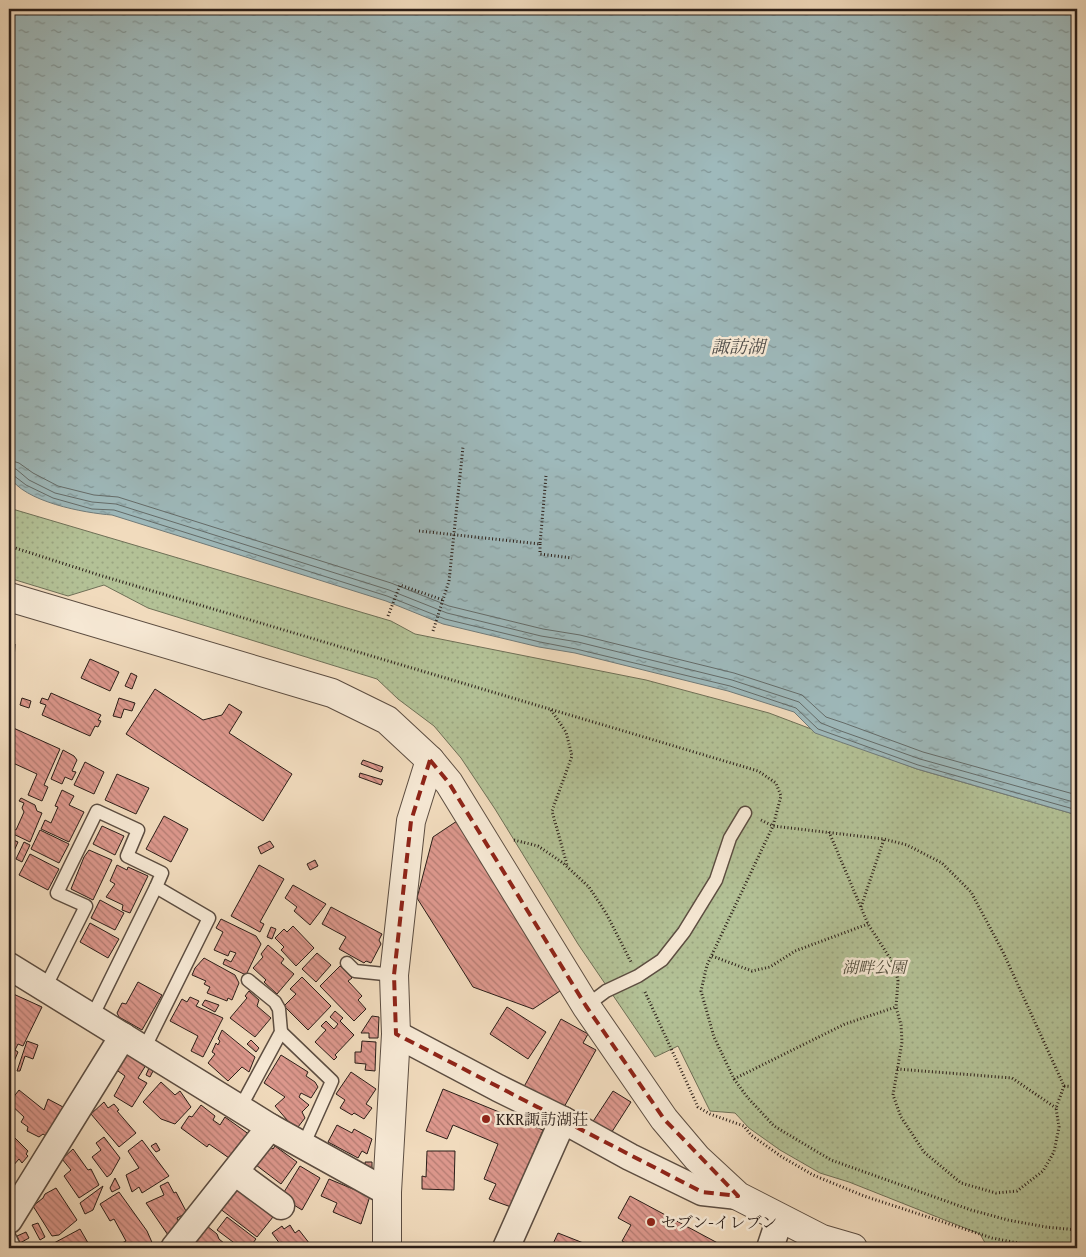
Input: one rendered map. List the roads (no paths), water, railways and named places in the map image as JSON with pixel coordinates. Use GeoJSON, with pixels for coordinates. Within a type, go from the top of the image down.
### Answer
{"type":"FeatureCollection","features":[{"type":"Feature","properties":{"kind":"street"},"geometry":{"type":"LineString","coordinates":[[9,597],[332,693],[387,720],[430,760],[449,783],[586,1006],[664,1119],[697,1158],[738,1196],[822,1239],[853,1248]]}},
{"type":"Feature","properties":{"kind":"street"},"geometry":{"type":"LineString","coordinates":[[387,1248],[396,1034],[394,975],[411,821],[430,760]]}},
{"type":"Feature","properties":{"kind":"street"},"geometry":{"type":"LineString","coordinates":[[9,966],[270,1127],[388,1192]]}},
{"type":"Feature","properties":{"kind":"street"},"geometry":{"type":"LineString","coordinates":[[396,1034],[563,1120],[630,1157],[702,1192],[738,1196]]}},
{"type":"Feature","properties":{"kind":"street"},"geometry":{"type":"LineString","coordinates":[[9,1220],[134,1043]]}},
{"type":"Feature","properties":{"kind":"street"},"geometry":{"type":"LineString","coordinates":[[506,1248],[563,1120]]}},
{"type":"Feature","properties":{"kind":"street"},"geometry":{"type":"LineString","coordinates":[[174,1248],[270,1127]]}},
{"type":"Feature","properties":{"kind":"street"},"geometry":{"type":"LineString","coordinates":[[235,1172],[281,1206]]}},
{"type":"Feature","properties":{"kind":"street"},"geometry":{"type":"LineString","coordinates":[[770,1248],[780,1218]]}},
{"type":"Feature","properties":{"kind":"lane"},"geometry":{"type":"LineString","coordinates":[[45,988],[86,906],[57,893],[97,811],[138,830],[127,856],[162,873],[92,1016]]}},
{"type":"Feature","properties":{"kind":"lane"},"geometry":{"type":"LineString","coordinates":[[586,1006],[606,991],[638,976],[662,960],[684,932],[716,880],[730,838],[746,813]]}},
{"type":"Feature","properties":{"kind":"lane"},"geometry":{"type":"LineString","coordinates":[[134,1043],[209,918],[156,887]]}},
{"type":"Feature","properties":{"kind":"lane"},"geometry":{"type":"LineString","coordinates":[[347,963],[355,971],[394,975]]}},
{"type":"Feature","properties":{"kind":"lane"},"geometry":{"type":"LineString","coordinates":[[240,1108],[281,1032],[279,1009],[275,1002],[248,980]]}},
{"type":"Feature","properties":{"kind":"lane"},"geometry":{"type":"LineString","coordinates":[[281,1032],[332,1081],[304,1146]]}},
{"type":"Feature","properties":{"kind":"lane"},"geometry":{"type":"LineString","coordinates":[[9,1236],[15,1248]]}},
{"type":"Feature","properties":{"kind":"water","name":"諏訪湖"},"geometry":{"type":"Polygon","coordinates":[[[9,9],[1077,9],[1077,815],[917,769],[815,733],[794,712],[728,691],[575,653],[539,647],[443,624],[386,601],[112,515],[71,509],[27,493],[9,476],[9,9]]]}},
{"type":"Feature","properties":{"kind":"place","name":"KKR諏訪湖荘"},"geometry":{"type":"Point","coordinates":[486,1119]}},
{"type":"Feature","properties":{"kind":"place","name":"セブン-イレブン"},"geometry":{"type":"Point","coordinates":[651,1222]}},
{"type":"Feature","properties":{"kind":"park label","name":"湖畔公園"},"geometry":{"type":"Point","coordinates":[874,967]}}]}
